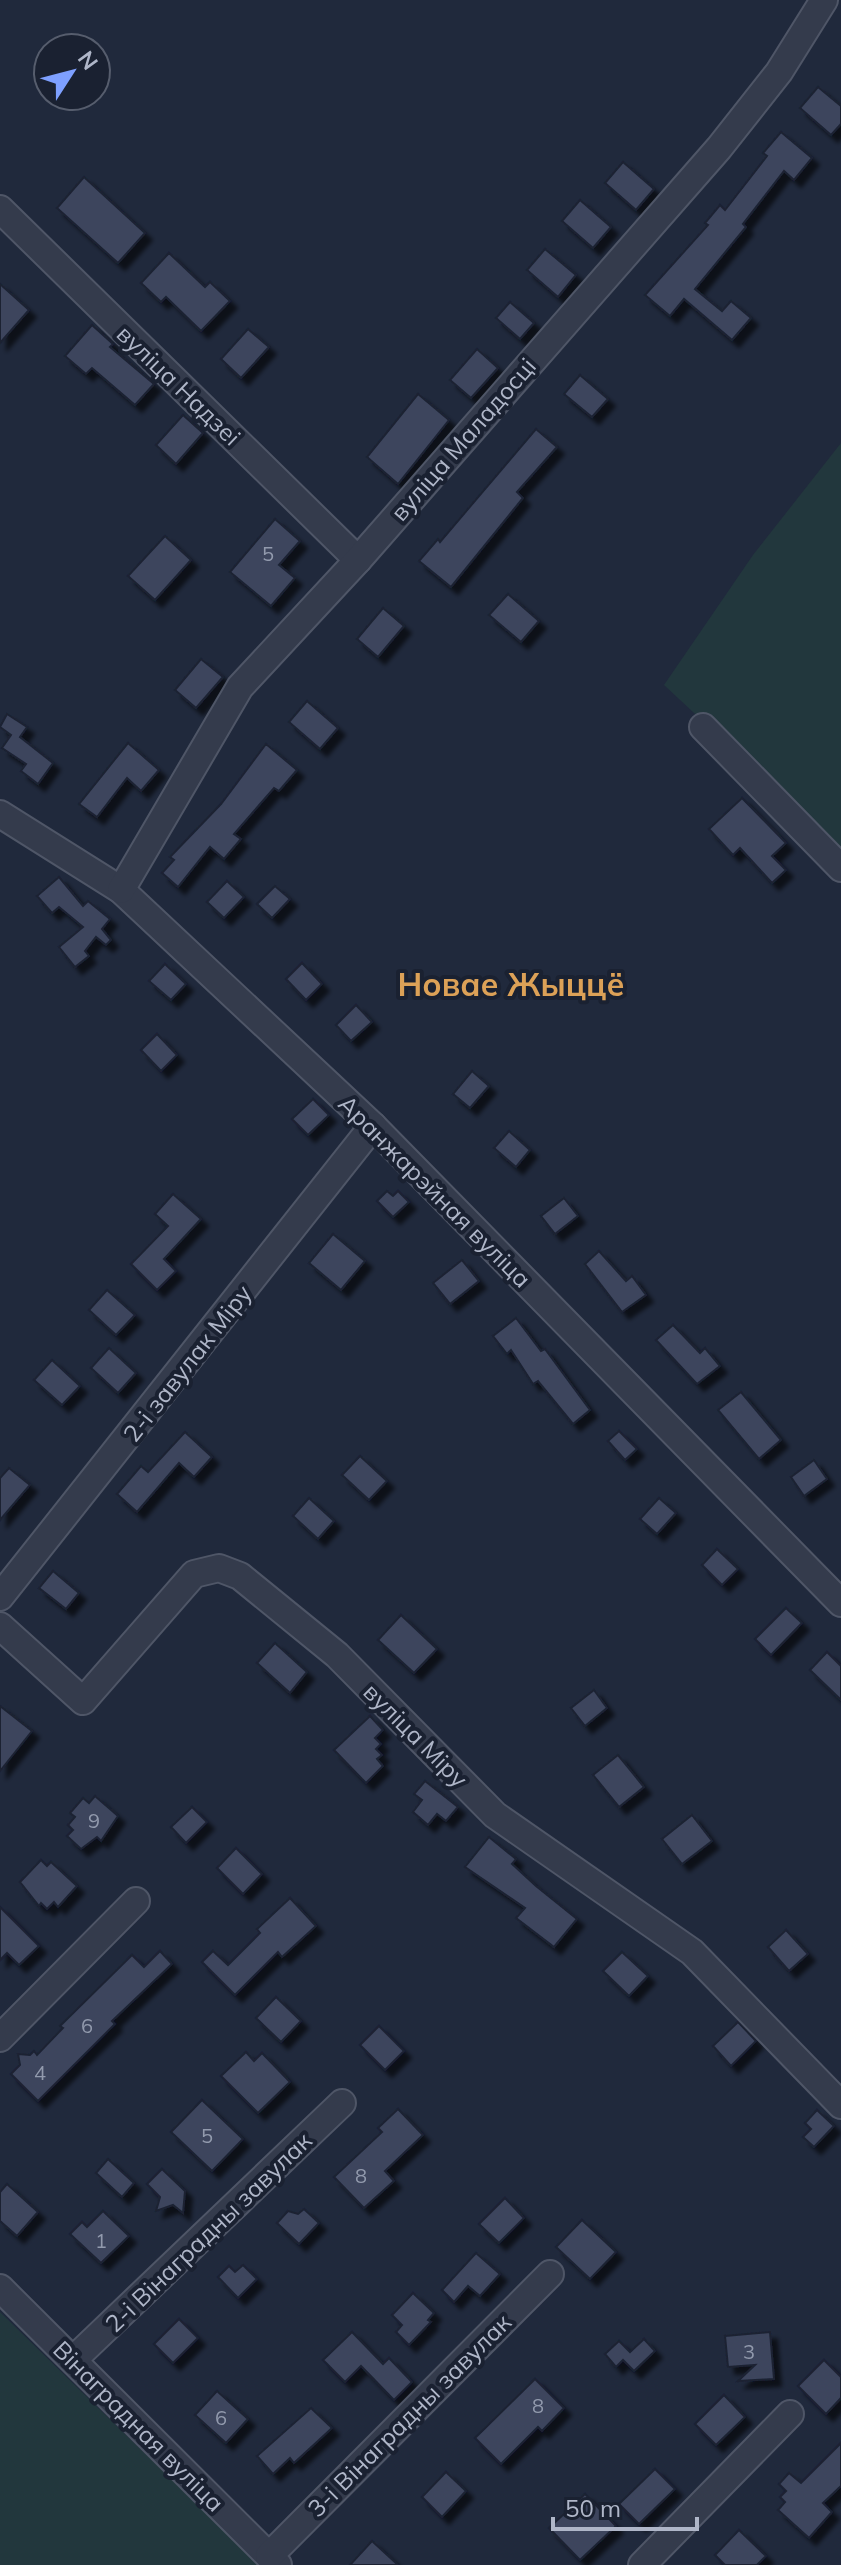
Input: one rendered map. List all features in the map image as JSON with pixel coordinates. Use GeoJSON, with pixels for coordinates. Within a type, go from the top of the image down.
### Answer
{"type":"FeatureCollection","features":[{"type":"Feature","properties":{"kind":"street","name":"вуліца Маладосці"},"geometry":{"type":"LineString","coordinates":[[121,890],[240,687],[358,560],[719,148],[779,72],[824,0]]}},
{"type":"Feature","properties":{"kind":"street","name":"вуліца Надзеі"},"geometry":{"type":"LineString","coordinates":[[0,209],[358,560]]}},
{"type":"Feature","properties":{"kind":"street"},"geometry":{"type":"LineString","coordinates":[[703,727],[841,868]]}},
{"type":"Feature","properties":{"kind":"street","name":"Аранжарэйная вуліца"},"geometry":{"type":"LineString","coordinates":[[0,814],[121,890],[373,1126],[841,1603]]}},
{"type":"Feature","properties":{"kind":"street","name":"2-і завулак Міру"},"geometry":{"type":"LineString","coordinates":[[0,1597],[373,1126]]}},
{"type":"Feature","properties":{"kind":"street","name":"вуліца Міру"},"geometry":{"type":"LineString","coordinates":[[0,1626],[83,1701],[194,1574],[219,1568],[240,1576],[337,1655],[495,1815],[692,1952],[841,2105]]}},
{"type":"Feature","properties":{"kind":"street"},"geometry":{"type":"LineString","coordinates":[[0,2038],[136,1901]]}},
{"type":"Feature","properties":{"kind":"street","name":"2-і Вінаградны завулак"},"geometry":{"type":"LineString","coordinates":[[73,2360],[342,2103]]}},
{"type":"Feature","properties":{"kind":"street","name":"3-і Вінаградны завулак"},"geometry":{"type":"LineString","coordinates":[[274,2561],[550,2274]]}},
{"type":"Feature","properties":{"kind":"street","name":"Вінаградная вуліца"},"geometry":{"type":"LineString","coordinates":[[0,2288],[274,2561]]}},
{"type":"Feature","properties":{"kind":"street"},"geometry":{"type":"LineString","coordinates":[[642,2565],[790,2414]]}},
{"type":"Feature","properties":{"kind":"green space"},"geometry":{"type":"Polygon","coordinates":[[[841,443],[841,850],[664,685],[753,555],[841,443]]]}},
{"type":"Feature","properties":{"kind":"green space"},"geometry":{"type":"Polygon","coordinates":[[[0,2312],[259,2565],[0,2565],[0,2312]]]}},
{"type":"Feature","properties":{"kind":"building"},"geometry":{"type":"Polygon","coordinates":[[[818,87],[841,106],[841,124],[831,135],[800,108],[818,87]]]}},
{"type":"Feature","properties":{"kind":"building"},"geometry":{"type":"Polygon","coordinates":[[[781,132],[812,158],[794,180],[784,171],[743,224],[746,227],[695,289],[722,311],[731,301],[751,318],[732,340],[684,299],[670,316],[645,295],[708,225],[705,223],[720,205],[725,210],[767,156],[763,153],[781,132]]]}},
{"type":"Feature","properties":{"kind":"building"},"geometry":{"type":"Polygon","coordinates":[[[623,162],[654,189],[636,210],[605,183],[623,162]]]}},
{"type":"Feature","properties":{"kind":"building"},"geometry":{"type":"Polygon","coordinates":[[[84,177],[145,233],[118,263],[57,208],[84,177]]]}},
{"type":"Feature","properties":{"kind":"building"},"geometry":{"type":"Polygon","coordinates":[[[580,200],[611,227],[593,248],[562,221],[580,200]]]}},
{"type":"Feature","properties":{"kind":"building"},"geometry":{"type":"Polygon","coordinates":[[[545,249],[576,275],[558,297],[527,270],[545,249]]]}},
{"type":"Feature","properties":{"kind":"building"},"geometry":{"type":"Polygon","coordinates":[[[169,253],[205,287],[210,282],[230,301],[201,331],[166,297],[161,302],[141,283],[169,253]]]}},
{"type":"Feature","properties":{"kind":"building"},"geometry":{"type":"Polygon","coordinates":[[[0,284],[29,310],[0,343],[0,284]]]}},
{"type":"Feature","properties":{"kind":"building"},"geometry":{"type":"Polygon","coordinates":[[[510,302],[534,323],[520,339],[496,318],[510,302]]]}},
{"type":"Feature","properties":{"kind":"building"},"geometry":{"type":"Polygon","coordinates":[[[92,325],[113,344],[110,347],[154,384],[135,405],[92,368],[86,374],[65,356],[92,325]]]}},
{"type":"Feature","properties":{"kind":"building"},"geometry":{"type":"Polygon","coordinates":[[[248,329],[269,347],[241,378],[221,359],[248,329]]]}},
{"type":"Feature","properties":{"kind":"building"},"geometry":{"type":"Polygon","coordinates":[[[477,349],[498,368],[471,398],[450,380],[477,349]]]}},
{"type":"Feature","properties":{"kind":"building"},"geometry":{"type":"Polygon","coordinates":[[[580,375],[608,399],[592,417],[564,394],[580,375]]]}},
{"type":"Feature","properties":{"kind":"building"},"geometry":{"type":"Polygon","coordinates":[[[418,394],[449,420],[398,484],[367,457],[418,394]]]}},
{"type":"Feature","properties":{"kind":"building"},"geometry":{"type":"Polygon","coordinates":[[[183,415],[203,433],[176,464],[156,445],[183,415]]]}},
{"type":"Feature","properties":{"kind":"building"},"geometry":{"type":"Polygon","coordinates":[[[536,429],[557,447],[517,492],[523,498],[451,587],[419,561],[438,539],[440,542],[536,429]]]}},
{"type":"Feature","properties":{"kind":"building"},"geometry":{"type":"Polygon","coordinates":[[[275,519],[300,541],[279,565],[295,578],[271,606],[230,572],[275,519]]]}},
{"type":"Feature","properties":{"kind":"building"},"geometry":{"type":"Polygon","coordinates":[[[165,536],[191,560],[155,600],[128,576],[165,536]]]}},
{"type":"Feature","properties":{"kind":"building"},"geometry":{"type":"Polygon","coordinates":[[[508,594],[539,621],[521,642],[489,615],[508,594]]]}},
{"type":"Feature","properties":{"kind":"building"},"geometry":{"type":"Polygon","coordinates":[[[383,608],[404,626],[378,657],[357,639],[383,608]]]}},
{"type":"Feature","properties":{"kind":"building"},"geometry":{"type":"Polygon","coordinates":[[[201,659],[223,677],[196,708],[175,690],[201,659]]]}},
{"type":"Feature","properties":{"kind":"building"},"geometry":{"type":"Polygon","coordinates":[[[307,701],[338,728],[320,749],[289,722],[307,701]]]}},
{"type":"Feature","properties":{"kind":"building"},"geometry":{"type":"Polygon","coordinates":[[[7,714],[27,727],[20,737],[53,763],[38,784],[21,771],[26,764],[2,748],[11,735],[0,727],[7,714]]]}},
{"type":"Feature","properties":{"kind":"building"},"geometry":{"type":"Polygon","coordinates":[[[128,743],[159,770],[141,791],[127,778],[97,817],[79,804],[128,743]]]}},
{"type":"Feature","properties":{"kind":"building"},"geometry":{"type":"Polygon","coordinates":[[[266,744],[297,770],[279,791],[274,788],[234,834],[241,839],[224,859],[210,847],[178,887],[162,873],[174,860],[170,857],[221,804],[266,744]]]}},
{"type":"Feature","properties":{"kind":"building"},"geometry":{"type":"Polygon","coordinates":[[[742,798],[786,843],[772,856],[786,870],[772,883],[740,848],[733,855],[709,829],[742,798]]]}},
{"type":"Feature","properties":{"kind":"building"},"geometry":{"type":"Polygon","coordinates":[[[59,877],[83,906],[88,901],[110,919],[102,929],[111,940],[106,945],[96,937],[85,951],[89,956],[75,967],[59,947],[83,927],[59,907],[52,913],[37,896],[59,877]]]}},
{"type":"Feature","properties":{"kind":"building"},"geometry":{"type":"Polygon","coordinates":[[[227,881],[244,897],[224,918],[207,902],[227,881]]]}},
{"type":"Feature","properties":{"kind":"building"},"geometry":{"type":"Polygon","coordinates":[[[275,886],[290,899],[272,918],[257,904],[275,886]]]}},
{"type":"Feature","properties":{"kind":"building"},"geometry":{"type":"Polygon","coordinates":[[[302,963],[322,984],[306,1000],[286,979],[302,963]]]}},
{"type":"Feature","properties":{"kind":"building"},"geometry":{"type":"Polygon","coordinates":[[[165,964],[186,984],[171,1000],[149,981],[165,964]]]}},
{"type":"Feature","properties":{"kind":"building"},"geometry":{"type":"Polygon","coordinates":[[[356,1005],[372,1022],[351,1041],[336,1025],[356,1005]]]}},
{"type":"Feature","properties":{"kind":"building"},"geometry":{"type":"Polygon","coordinates":[[[157,1034],[177,1055],[161,1071],[141,1050],[157,1034]]]}},
{"type":"Feature","properties":{"kind":"building"},"geometry":{"type":"Polygon","coordinates":[[[472,1071],[489,1086],[470,1108],[453,1094],[472,1071]]]}},
{"type":"Feature","properties":{"kind":"building"},"geometry":{"type":"Polygon","coordinates":[[[313,1099],[329,1115],[308,1135],[292,1119],[313,1099]]]}},
{"type":"Feature","properties":{"kind":"building"},"geometry":{"type":"Polygon","coordinates":[[[509,1131],[530,1150],[516,1167],[494,1148],[509,1131]]]}},
{"type":"Feature","properties":{"kind":"building"},"geometry":{"type":"Polygon","coordinates":[[[387,1191],[393,1196],[398,1191],[409,1202],[393,1217],[377,1201],[387,1191]]]}},
{"type":"Feature","properties":{"kind":"building"},"geometry":{"type":"Polygon","coordinates":[[[173,1194],[201,1219],[164,1259],[176,1271],[157,1290],[131,1264],[168,1226],[155,1214],[173,1194]]]}},
{"type":"Feature","properties":{"kind":"building"},"geometry":{"type":"Polygon","coordinates":[[[564,1198],[578,1216],[555,1234],[541,1216],[564,1198]]]}},
{"type":"Feature","properties":{"kind":"building"},"geometry":{"type":"Polygon","coordinates":[[[333,1234],[365,1261],[341,1290],[309,1263],[333,1234]]]}},
{"type":"Feature","properties":{"kind":"building"},"geometry":{"type":"Polygon","coordinates":[[[599,1251],[626,1281],[632,1276],[646,1295],[622,1312],[585,1264],[599,1251]]]}},
{"type":"Feature","properties":{"kind":"building"},"geometry":{"type":"Polygon","coordinates":[[[462,1260],[479,1281],[450,1304],[433,1283],[462,1260]]]}},
{"type":"Feature","properties":{"kind":"building"},"geometry":{"type":"Polygon","coordinates":[[[107,1290],[135,1315],[116,1335],[89,1310],[107,1290]]]}},
{"type":"Feature","properties":{"kind":"building"},"geometry":{"type":"Polygon","coordinates":[[[516,1318],[541,1351],[545,1349],[590,1410],[573,1424],[538,1381],[533,1384],[511,1350],[507,1354],[493,1336],[516,1318]]]}},
{"type":"Feature","properties":{"kind":"building"},"geometry":{"type":"Polygon","coordinates":[[[673,1325],[700,1353],[705,1348],[720,1366],[697,1384],[656,1340],[673,1325]]]}},
{"type":"Feature","properties":{"kind":"building"},"geometry":{"type":"Polygon","coordinates":[[[109,1348],[136,1373],[118,1393],[91,1368],[109,1348]]]}},
{"type":"Feature","properties":{"kind":"building"},"geometry":{"type":"Polygon","coordinates":[[[52,1360],[80,1386],[62,1405],[34,1380],[52,1360]]]}},
{"type":"Feature","properties":{"kind":"building"},"geometry":{"type":"Polygon","coordinates":[[[741,1392],[781,1440],[759,1459],[718,1410],[741,1392]]]}},
{"type":"Feature","properties":{"kind":"building"},"geometry":{"type":"Polygon","coordinates":[[[619,1431],[637,1449],[625,1460],[608,1441],[619,1431]]]}},
{"type":"Feature","properties":{"kind":"building"},"geometry":{"type":"Polygon","coordinates":[[[185,1432],[212,1457],[194,1477],[179,1463],[137,1512],[117,1494],[141,1466],[148,1472],[185,1432]]]}},
{"type":"Feature","properties":{"kind":"building"},"geometry":{"type":"Polygon","coordinates":[[[360,1456],[387,1481],[369,1500],[342,1475],[360,1456]]]}},
{"type":"Feature","properties":{"kind":"building"},"geometry":{"type":"Polygon","coordinates":[[[814,1460],[827,1479],[804,1496],[791,1477],[814,1460]]]}},
{"type":"Feature","properties":{"kind":"building"},"geometry":{"type":"Polygon","coordinates":[[[9,1468],[30,1485],[0,1520],[0,1478],[9,1468]]]}},
{"type":"Feature","properties":{"kind":"building"},"geometry":{"type":"Polygon","coordinates":[[[309,1498],[334,1521],[318,1539],[293,1516],[309,1498]]]}},
{"type":"Feature","properties":{"kind":"building"},"geometry":{"type":"Polygon","coordinates":[[[659,1498],[676,1513],[657,1534],[640,1519],[659,1498]]]}},
{"type":"Feature","properties":{"kind":"building"},"geometry":{"type":"Polygon","coordinates":[[[717,1549],[738,1569],[722,1585],[702,1565],[717,1549]]]}},
{"type":"Feature","properties":{"kind":"building"},"geometry":{"type":"Polygon","coordinates":[[[53,1571],[79,1593],[66,1609],[39,1588],[53,1571]]]}},
{"type":"Feature","properties":{"kind":"building"},"geometry":{"type":"Polygon","coordinates":[[[786,1608],[802,1623],[771,1655],[755,1639],[786,1608]]]}},
{"type":"Feature","properties":{"kind":"building"},"geometry":{"type":"Polygon","coordinates":[[[401,1615],[437,1649],[414,1673],[378,1640],[401,1615]]]}},
{"type":"Feature","properties":{"kind":"building"},"geometry":{"type":"Polygon","coordinates":[[[275,1643],[307,1672],[290,1693],[257,1663],[275,1643]]]}},
{"type":"Feature","properties":{"kind":"building"},"geometry":{"type":"Polygon","coordinates":[[[827,1652],[841,1666],[841,1700],[810,1670],[827,1652]]]}},
{"type":"Feature","properties":{"kind":"building"},"geometry":{"type":"Polygon","coordinates":[[[594,1690],[607,1708],[585,1726],[571,1708],[594,1690]]]}},
{"type":"Feature","properties":{"kind":"building"},"geometry":{"type":"Polygon","coordinates":[[[0,1706],[32,1731],[0,1771],[0,1706]]]}},
{"type":"Feature","properties":{"kind":"building"},"geometry":{"type":"Polygon","coordinates":[[[370,1716],[383,1730],[375,1738],[381,1744],[376,1749],[382,1755],[377,1759],[383,1766],[366,1783],[334,1750],[370,1716]]]}},
{"type":"Feature","properties":{"kind":"building"},"geometry":{"type":"Polygon","coordinates":[[[618,1755],[644,1787],[619,1807],[593,1775],[618,1755]]]}},
{"type":"Feature","properties":{"kind":"building"},"geometry":{"type":"Polygon","coordinates":[[[425,1781],[458,1807],[446,1821],[437,1814],[428,1825],[413,1812],[422,1800],[414,1794],[425,1781]]]}},
{"type":"Feature","properties":{"kind":"building"},"geometry":{"type":"Polygon","coordinates":[[[95,1796],[118,1816],[101,1841],[97,1837],[81,1849],[67,1836],[73,1830],[68,1825],[75,1817],[70,1813],[83,1798],[89,1803],[95,1796]]]}},
{"type":"Feature","properties":{"kind":"building"},"geometry":{"type":"Polygon","coordinates":[[[192,1807],[207,1822],[186,1843],[171,1827],[192,1807]]]}},
{"type":"Feature","properties":{"kind":"building"},"geometry":{"type":"Polygon","coordinates":[[[692,1815],[712,1841],[682,1864],[662,1839],[692,1815]]]}},
{"type":"Feature","properties":{"kind":"building"},"geometry":{"type":"Polygon","coordinates":[[[489,1837],[516,1859],[512,1864],[577,1919],[554,1947],[516,1918],[525,1908],[465,1867],[489,1837]]]}},
{"type":"Feature","properties":{"kind":"building"},"geometry":{"type":"Polygon","coordinates":[[[236,1848],[262,1874],[243,1894],[217,1868],[236,1848]]]}},
{"type":"Feature","properties":{"kind":"building"},"geometry":{"type":"Polygon","coordinates":[[[41,1860],[47,1866],[51,1862],[77,1886],[58,1907],[54,1902],[47,1909],[41,1903],[39,1906],[20,1882],[41,1860]]]}},
{"type":"Feature","properties":{"kind":"building"},"geometry":{"type":"Polygon","coordinates":[[[290,1898],[316,1926],[282,1957],[278,1952],[235,1995],[202,1962],[213,1951],[228,1965],[260,1933],[257,1929],[290,1898]]]}},
{"type":"Feature","properties":{"kind":"building"},"geometry":{"type":"Polygon","coordinates":[[[0,1907],[39,1946],[19,1965],[7,1953],[0,1960],[0,1907]]]}},
{"type":"Feature","properties":{"kind":"building"},"geometry":{"type":"Polygon","coordinates":[[[786,1930],[808,1954],[789,1971],[768,1947],[786,1930]]]}},
{"type":"Feature","properties":{"kind":"building"},"geometry":{"type":"Polygon","coordinates":[[[160,1951],[172,1964],[112,2021],[115,2024],[38,2101],[11,2074],[20,2065],[18,2054],[30,2055],[34,2051],[37,2055],[63,2028],[60,2026],[132,1955],[144,1967],[160,1951]]]}},
{"type":"Feature","properties":{"kind":"building"},"geometry":{"type":"Polygon","coordinates":[[[622,1952],[648,1976],[629,1996],[603,1971],[622,1952]]]}},
{"type":"Feature","properties":{"kind":"building"},"geometry":{"type":"Polygon","coordinates":[[[276,1997],[301,2021],[281,2042],[256,2018],[276,1997]]]}},
{"type":"Feature","properties":{"kind":"building"},"geometry":{"type":"Polygon","coordinates":[[[738,2022],[756,2041],[731,2066],[713,2046],[738,2022]]]}},
{"type":"Feature","properties":{"kind":"building"},"geometry":{"type":"Polygon","coordinates":[[[379,2026],[404,2051],[385,2070],[360,2045],[379,2026]]]}},
{"type":"Feature","properties":{"kind":"building"},"geometry":{"type":"Polygon","coordinates":[[[246,2052],[254,2061],[262,2053],[290,2082],[258,2113],[221,2076],[246,2052]]]}},
{"type":"Feature","properties":{"kind":"building"},"geometry":{"type":"Polygon","coordinates":[[[202,2100],[243,2139],[212,2171],[171,2132],[202,2100]]]}},
{"type":"Feature","properties":{"kind":"building"},"geometry":{"type":"Polygon","coordinates":[[[398,2109],[423,2135],[385,2171],[394,2181],[364,2208],[334,2177],[382,2132],[378,2128],[398,2109]]]}},
{"type":"Feature","properties":{"kind":"building"},"geometry":{"type":"Polygon","coordinates":[[[817,2110],[834,2126],[814,2147],[803,2137],[811,2129],[805,2123],[817,2110]]]}},
{"type":"Feature","properties":{"kind":"building"},"geometry":{"type":"Polygon","coordinates":[[[108,2159],[134,2183],[122,2197],[96,2173],[108,2159]]]}},
{"type":"Feature","properties":{"kind":"building"},"geometry":{"type":"Polygon","coordinates":[[[162,2169],[185,2191],[183,2213],[173,2205],[156,2211],[160,2197],[147,2184],[162,2169]]]}},
{"type":"Feature","properties":{"kind":"building"},"geometry":{"type":"Polygon","coordinates":[[[7,2184],[38,2212],[17,2236],[0,2221],[0,2192],[7,2184]]]}},
{"type":"Feature","properties":{"kind":"building"},"geometry":{"type":"Polygon","coordinates":[[[505,2198],[524,2218],[499,2243],[479,2224],[505,2198]]]}},
{"type":"Feature","properties":{"kind":"building"},"geometry":{"type":"Polygon","coordinates":[[[304,2209],[319,2223],[299,2244],[277,2223],[288,2211],[298,2214],[304,2209]]]}},
{"type":"Feature","properties":{"kind":"building"},"geometry":{"type":"Polygon","coordinates":[[[103,2211],[129,2236],[101,2263],[70,2234],[82,2222],[87,2227],[103,2211]]]}},
{"type":"Feature","properties":{"kind":"building"},"geometry":{"type":"Polygon","coordinates":[[[582,2220],[616,2252],[590,2279],[556,2247],[582,2220]]]}},
{"type":"Feature","properties":{"kind":"building"},"geometry":{"type":"Polygon","coordinates":[[[476,2253],[500,2274],[480,2296],[468,2286],[454,2302],[442,2290],[476,2253]]]}},
{"type":"Feature","properties":{"kind":"building"},"geometry":{"type":"Polygon","coordinates":[[[243,2265],[257,2279],[238,2298],[218,2277],[229,2266],[235,2272],[243,2265]]]}},
{"type":"Feature","properties":{"kind":"building"},"geometry":{"type":"Polygon","coordinates":[[[413,2293],[434,2313],[428,2320],[431,2322],[409,2345],[396,2332],[402,2325],[392,2315],[413,2293]]]}},
{"type":"Feature","properties":{"kind":"building"},"geometry":{"type":"Polygon","coordinates":[[[179,2319],[198,2338],[173,2363],[154,2344],[179,2319]]]}},
{"type":"Feature","properties":{"kind":"building"},"geometry":{"type":"Polygon","coordinates":[[[352,2332],[383,2364],[389,2358],[412,2382],[394,2400],[361,2366],[345,2382],[323,2360],[352,2332]]]}},
{"type":"Feature","properties":{"kind":"building"},"geometry":{"type":"Polygon","coordinates":[[[770,2332],[774,2379],[738,2381],[755,2365],[728,2367],[725,2336],[770,2332]]]}},
{"type":"Feature","properties":{"kind":"building"},"geometry":{"type":"Polygon","coordinates":[[[644,2339],[655,2351],[634,2371],[623,2360],[616,2367],[605,2354],[619,2341],[630,2352],[644,2339]]]}},
{"type":"Feature","properties":{"kind":"building"},"geometry":{"type":"Polygon","coordinates":[[[824,2360],[841,2377],[841,2398],[826,2414],[798,2386],[824,2360]]]}},
{"type":"Feature","properties":{"kind":"building"},"geometry":{"type":"Polygon","coordinates":[[[535,2379],[564,2408],[542,2431],[538,2427],[501,2464],[475,2438],[535,2379]]]}},
{"type":"Feature","properties":{"kind":"building"},"geometry":{"type":"Polygon","coordinates":[[[217,2391],[248,2419],[226,2443],[195,2415],[217,2391]]]}},
{"type":"Feature","properties":{"kind":"building"},"geometry":{"type":"Polygon","coordinates":[[[724,2395],[745,2417],[716,2445],[695,2424],[724,2395]]]}},
{"type":"Feature","properties":{"kind":"building"},"geometry":{"type":"Polygon","coordinates":[[[311,2408],[332,2428],[294,2463],[290,2458],[273,2474],[257,2456],[311,2408]]]}},
{"type":"Feature","properties":{"kind":"building"},"geometry":{"type":"Polygon","coordinates":[[[841,2443],[841,2486],[823,2503],[832,2512],[809,2538],[778,2510],[785,2502],[780,2497],[786,2491],[779,2484],[789,2473],[801,2483],[841,2443]]]}},
{"type":"Feature","properties":{"kind":"building"},"geometry":{"type":"Polygon","coordinates":[[[655,2469],[675,2489],[639,2524],[619,2504],[655,2469]]]}},
{"type":"Feature","properties":{"kind":"building"},"geometry":{"type":"Polygon","coordinates":[[[446,2472],[466,2491],[442,2517],[422,2497],[446,2472]]]}},
{"type":"Feature","properties":{"kind":"building"},"geometry":{"type":"Polygon","coordinates":[[[585,2494],[616,2526],[580,2560],[549,2528],[585,2494]]]}},
{"type":"Feature","properties":{"kind":"building"},"geometry":{"type":"Polygon","coordinates":[[[739,2530],[766,2556],[757,2565],[725,2565],[715,2555],[739,2530]]]}},
{"type":"Feature","properties":{"kind":"building"},"geometry":{"type":"Polygon","coordinates":[[[372,2541],[398,2565],[350,2565],[372,2541]]]}},
{"type":"Feature","properties":{"kind":"district","name":"Новае Жыццё"},"geometry":{"type":"Point","coordinates":[511,984]}}]}
